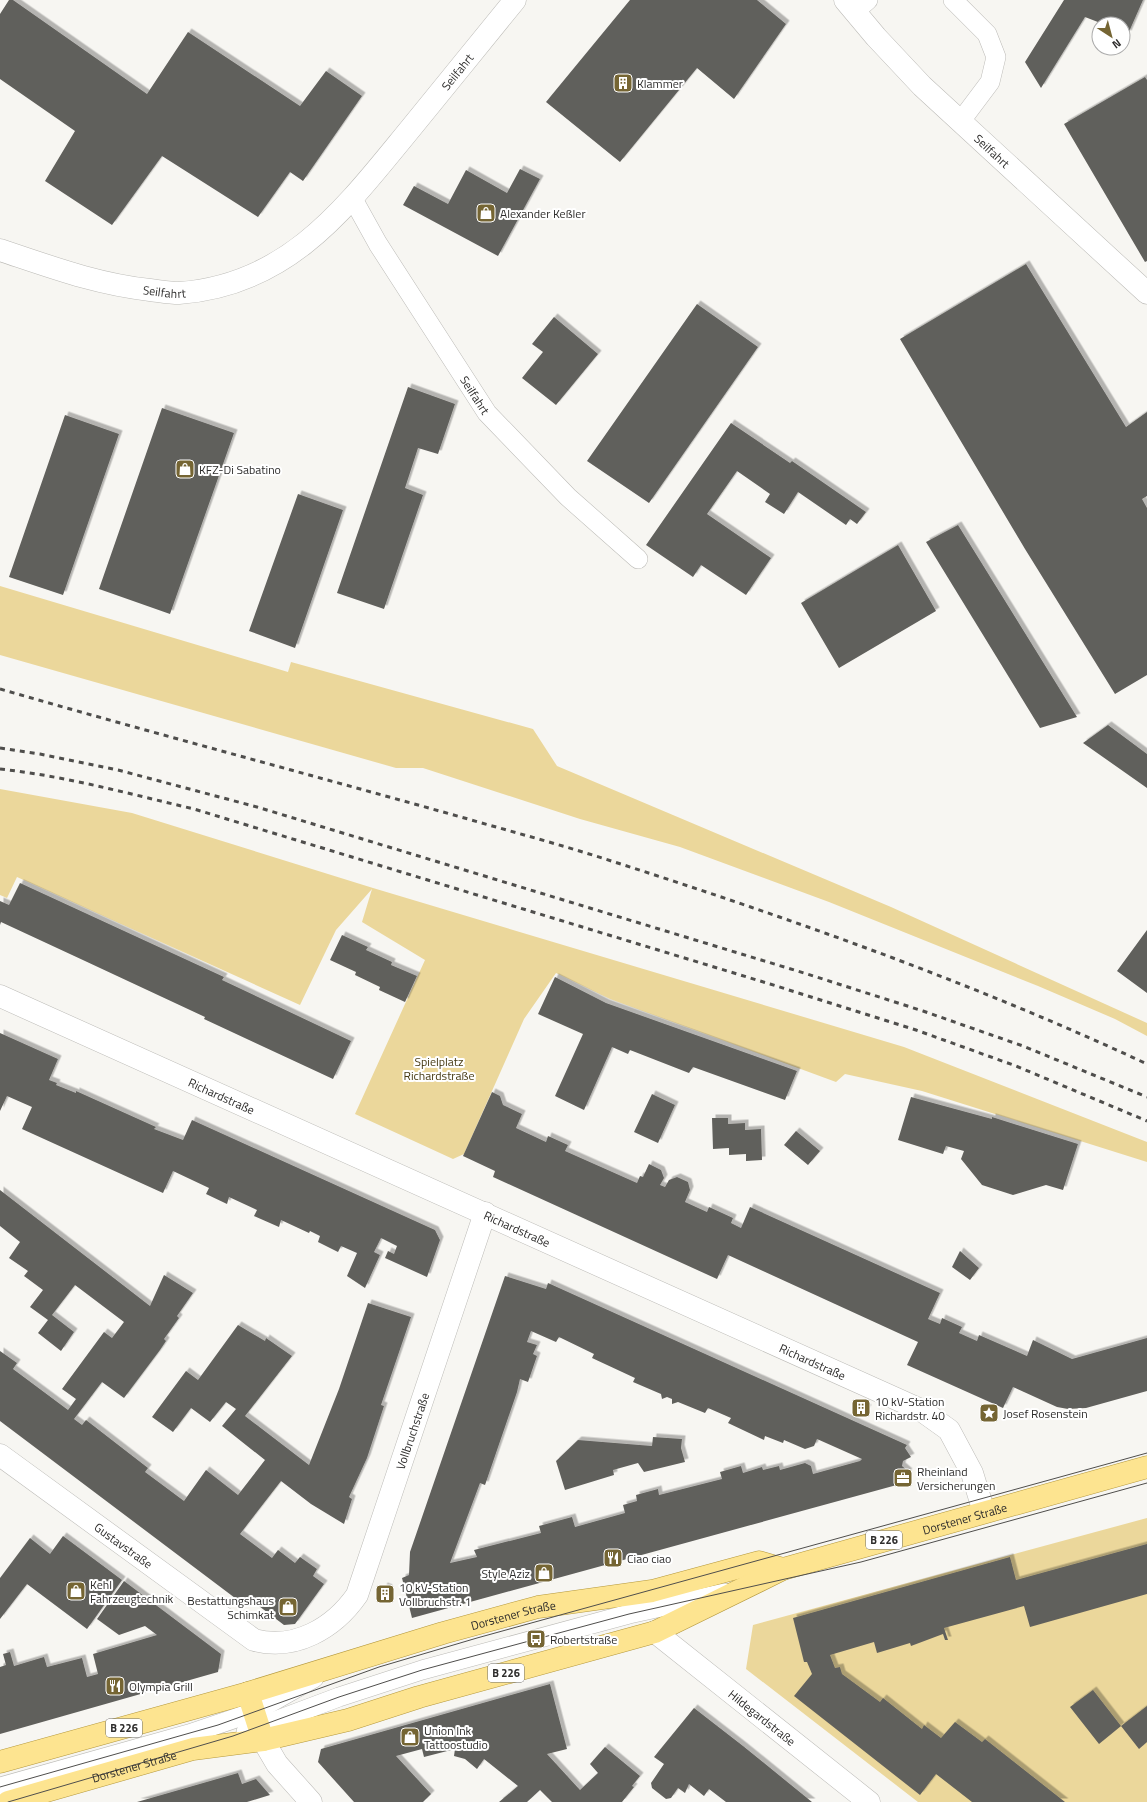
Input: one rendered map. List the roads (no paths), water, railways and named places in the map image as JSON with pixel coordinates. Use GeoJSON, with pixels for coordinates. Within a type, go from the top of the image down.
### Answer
{"type":"FeatureCollection","features":[{"type":"Feature","properties":{"kind":"main road","name":"Dorstener Straße"},"geometry":{"type":"LineString","coordinates":[[0,1762],[256,1718],[348,1720],[419,1697],[655,1632],[783,1569],[1147,1467]]}},
{"type":"Feature","properties":{"kind":"main road","name":"Dorstener Straße"},"geometry":{"type":"LineString","coordinates":[[8,1802],[193,1749],[256,1718],[331,1669],[443,1633],[538,1607],[652,1591],[759,1562],[783,1569]]}},
{"type":"Feature","properties":{"kind":"street","name":"Seilfahrt"},"geometry":{"type":"LineString","coordinates":[[0,250],[82,278],[118,286],[178,293],[217,287],[246,278],[286,258],[314,236],[353,199],[515,0]]}},
{"type":"Feature","properties":{"kind":"street","name":"Seilfahrt"},"geometry":{"type":"LineString","coordinates":[[856,4],[922,86],[1147,293]]}},
{"type":"Feature","properties":{"kind":"street","name":"Richardstraße"},"geometry":{"type":"LineString","coordinates":[[0,996],[921,1410],[949,1430],[972,1473],[984,1512]]}},
{"type":"Feature","properties":{"kind":"street","name":"Vollbruchstraße"},"geometry":{"type":"LineString","coordinates":[[316,1633],[338,1618],[357,1595],[485,1213]]}},
{"type":"Feature","properties":{"kind":"street","name":"Gustavstraße"},"geometry":{"type":"LineString","coordinates":[[0,1455],[254,1640],[266,1643],[281,1643],[299,1640],[316,1633]]}},
{"type":"Feature","properties":{"kind":"street","name":"Hildegardstraße"},"geometry":{"type":"LineString","coordinates":[[655,1632],[869,1802]]}},
{"type":"Feature","properties":{"kind":"street"},"geometry":{"type":"LineString","coordinates":[[256,1718],[277,1764],[310,1802]]}},
{"type":"Feature","properties":{"kind":"lane"},"geometry":{"type":"LineString","coordinates":[[953,0],[987,34],[996,57],[990,82],[960,122]]}},
{"type":"Feature","properties":{"kind":"lane","name":"Seilfahrt"},"geometry":{"type":"LineString","coordinates":[[353,199],[378,244],[488,413],[568,497],[638,559]]}},
{"type":"Feature","properties":{"kind":"lane"},"geometry":{"type":"LineString","coordinates":[[0,1787],[188,1734],[339,1697],[422,1670],[630,1614],[742,1589]]}},
{"type":"Feature","properties":{"kind":"tram line"},"geometry":{"type":"LineString","coordinates":[[0,1787],[218,1725],[379,1667],[477,1638],[1147,1453]]}},
{"type":"Feature","properties":{"kind":"tram line"},"geometry":{"type":"LineString","coordinates":[[8,1802],[233,1736],[339,1697],[422,1670],[629,1614],[861,1562],[1147,1483]]}},
{"type":"Feature","properties":{"kind":"railway"},"geometry":{"type":"LineString","coordinates":[[0,689],[535,838],[671,880],[809,927],[946,978],[1081,1034],[1147,1064]]}},
{"type":"Feature","properties":{"kind":"railway"},"geometry":{"type":"LineString","coordinates":[[0,748],[40,754],[118,770],[257,807],[804,973],[923,1011],[1023,1046],[1147,1097]]}},
{"type":"Feature","properties":{"kind":"railway"},"geometry":{"type":"LineString","coordinates":[[0,769],[49,776],[194,809],[770,984],[916,1030],[1016,1066],[1147,1121]]}},
{"type":"Feature","properties":{"kind":"place","name":"Klammer"},"geometry":{"type":"Point","coordinates":[623,83]}},
{"type":"Feature","properties":{"kind":"place","name":"Alexander Keßler"},"geometry":{"type":"Point","coordinates":[486,213]}},
{"type":"Feature","properties":{"kind":"place","name":"KFZ-Di Sabatino"},"geometry":{"type":"Point","coordinates":[185,469]}},
{"type":"Feature","properties":{"kind":"place","name":"10 kV-Station Richardstr. 40"},"geometry":{"type":"Point","coordinates":[861,1408]}},
{"type":"Feature","properties":{"kind":"place","name":"Josef Rosenstein"},"geometry":{"type":"Point","coordinates":[989,1413]}},
{"type":"Feature","properties":{"kind":"place","name":"Rheinland Versicherungen"},"geometry":{"type":"Point","coordinates":[903,1478]}},
{"type":"Feature","properties":{"kind":"place","name":"Ciao ciao"},"geometry":{"type":"Point","coordinates":[613,1558]}},
{"type":"Feature","properties":{"kind":"place","name":"Style Aziz"},"geometry":{"type":"Point","coordinates":[544,1573]}},
{"type":"Feature","properties":{"kind":"place","name":"Kehl Fahrzeugtechnik"},"geometry":{"type":"Point","coordinates":[76,1591]}},
{"type":"Feature","properties":{"kind":"place","name":"10 kV-Station Vollbruchstr. 1"},"geometry":{"type":"Point","coordinates":[385,1594]}},
{"type":"Feature","properties":{"kind":"place","name":"Bestattungshaus Schimkat"},"geometry":{"type":"Point","coordinates":[288,1607]}},
{"type":"Feature","properties":{"kind":"place","name":"Robertstraße"},"geometry":{"type":"Point","coordinates":[536,1639]}},
{"type":"Feature","properties":{"kind":"place","name":"Olympia Grill"},"geometry":{"type":"Point","coordinates":[115,1686]}},
{"type":"Feature","properties":{"kind":"place","name":"Union Ink Tattoostudio"},"geometry":{"type":"Point","coordinates":[410,1737]}},
{"type":"Feature","properties":{"kind":"park label","name":"Spielplatz Richardstraße"},"geometry":{"type":"Point","coordinates":[439,1068]}}]}
